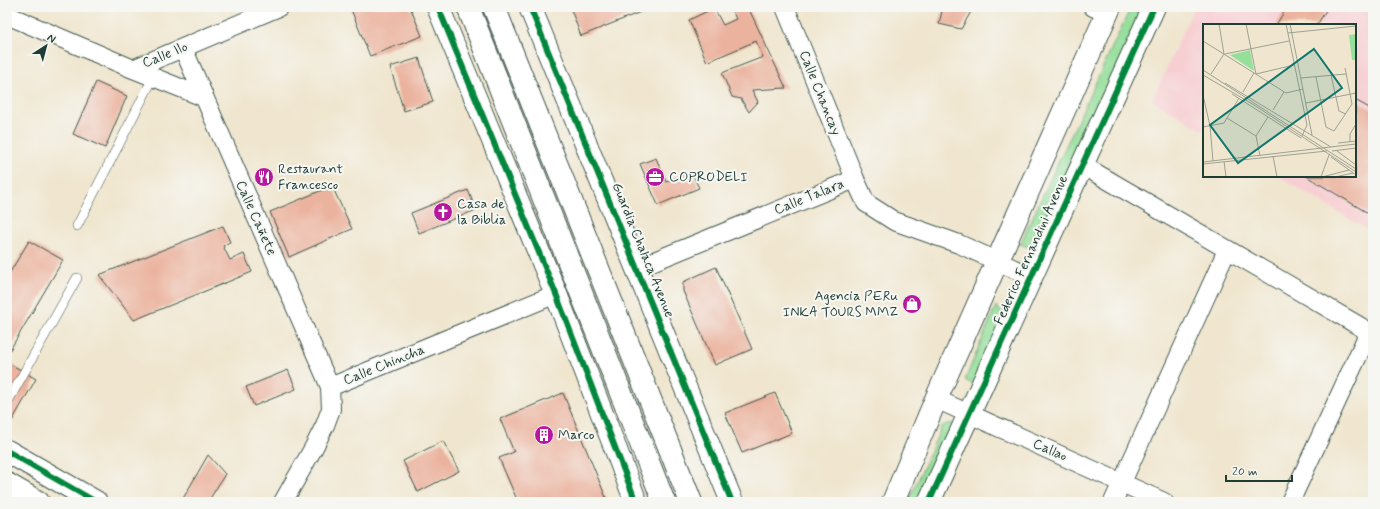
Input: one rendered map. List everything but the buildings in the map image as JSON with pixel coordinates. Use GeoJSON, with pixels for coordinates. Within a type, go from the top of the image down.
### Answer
{"type":"FeatureCollection","features":[{"type":"Feature","properties":{"kind":"street","name":"Calle Ilo"},"geometry":{"type":"LineString","coordinates":[[7,15],[133,69],[279,7]]}},
{"type":"Feature","properties":{"kind":"street"},"geometry":{"type":"LineString","coordinates":[[438,7],[556,294],[636,502]]}},
{"type":"Feature","properties":{"kind":"street"},"geometry":{"type":"LineString","coordinates":[[468,7],[664,502]]}},
{"type":"Feature","properties":{"kind":"street"},"geometry":{"type":"LineString","coordinates":[[494,7],[691,502]]}},
{"type":"Feature","properties":{"kind":"street","name":"Guardia Chalaca Avenue"},"geometry":{"type":"LineString","coordinates":[[530,7],[732,502]]}},
{"type":"Feature","properties":{"kind":"street","name":"Calle Chancay"},"geometry":{"type":"LineString","coordinates":[[785,7],[854,179]]}},
{"type":"Feature","properties":{"kind":"street","name":"Federico Fernandini Avenue"},"geometry":{"type":"LineString","coordinates":[[929,502],[1154,7]]}},
{"type":"Feature","properties":{"kind":"street","name":"Federico Fernandini Avenue"},"geometry":{"type":"LineString","coordinates":[[893,502],[936,399],[997,262],[1103,9]]}},
{"type":"Feature","properties":{"kind":"street","name":"Calle Cañete"},"geometry":{"type":"LineString","coordinates":[[183,48],[330,387]]}},
{"type":"Feature","properties":{"kind":"street"},"geometry":{"type":"LineString","coordinates":[[133,69],[203,97]]}},
{"type":"Feature","properties":{"kind":"street"},"geometry":{"type":"LineString","coordinates":[[1082,165],[1371,333],[1290,502]]}},
{"type":"Feature","properties":{"kind":"street","name":"Calle Talara"},"geometry":{"type":"LineString","coordinates":[[637,268],[854,179],[866,203],[894,221],[959,244],[1032,277]]}},
{"type":"Feature","properties":{"kind":"street"},"geometry":{"type":"LineString","coordinates":[[1113,502],[1227,250]]}},
{"type":"Feature","properties":{"kind":"street","name":"Calle Chincha"},"geometry":{"type":"LineString","coordinates":[[283,502],[326,425],[331,409],[330,387],[556,294]]}},
{"type":"Feature","properties":{"kind":"street","name":"Callao"},"geometry":{"type":"LineString","coordinates":[[936,399],[1164,502]]}},
{"type":"Feature","properties":{"kind":"street"},"geometry":{"type":"LineString","coordinates":[[7,451],[96,502]]}},
{"type":"Feature","properties":{"kind":"street"},"geometry":{"type":"LineString","coordinates":[[7,484],[38,502]]}},
{"type":"Feature","properties":{"kind":"lane"},"geometry":{"type":"LineString","coordinates":[[78,226],[153,78]]}},
{"type":"Feature","properties":{"kind":"lane"},"geometry":{"type":"LineString","coordinates":[[7,403],[77,278]]}},
{"type":"Feature","properties":{"kind":"shaded area"},"geometry":{"type":"Polygon","coordinates":[[[1194,7],[1373,7],[1373,233],[1280,177],[1356,177],[1356,24],[1203,24],[1203,130],[1152,100],[1194,7]]]}},
{"type":"Feature","properties":{"kind":"green space"},"geometry":{"type":"Polygon","coordinates":[[[1131,7],[1151,7],[1039,251],[1020,244],[1131,7]]]}},
{"type":"Feature","properties":{"kind":"green space"},"geometry":{"type":"Polygon","coordinates":[[[996,306],[1008,320],[983,390],[965,380],[996,306]]]}},
{"type":"Feature","properties":{"kind":"green space"},"geometry":{"type":"Polygon","coordinates":[[[951,423],[959,428],[932,502],[908,502],[942,426],[951,423]]]}},
{"type":"Feature","properties":{"kind":"cycle path"},"geometry":{"type":"LineString","coordinates":[[438,7],[556,294],[636,502]]}},
{"type":"Feature","properties":{"kind":"cycle path"},"geometry":{"type":"LineString","coordinates":[[530,7],[732,502]]}},
{"type":"Feature","properties":{"kind":"cycle path"},"geometry":{"type":"LineString","coordinates":[[929,502],[1154,7]]}},
{"type":"Feature","properties":{"kind":"cycle path"},"geometry":{"type":"LineString","coordinates":[[7,451],[96,502]]}},
{"type":"Feature","properties":{"kind":"place","name":"Restaurant Francesco"},"geometry":{"type":"Point","coordinates":[264,177]}},
{"type":"Feature","properties":{"kind":"place","name":"COPRODELI"},"geometry":{"type":"Point","coordinates":[655,177]}},
{"type":"Feature","properties":{"kind":"place","name":"Casa de la Biblia"},"geometry":{"type":"Point","coordinates":[443,212]}},
{"type":"Feature","properties":{"kind":"place","name":"Agencia PERu INKA TOURS MMZ"},"geometry":{"type":"Point","coordinates":[912,304]}},
{"type":"Feature","properties":{"kind":"place","name":"Marco"},"geometry":{"type":"Point","coordinates":[544,435]}}]}
